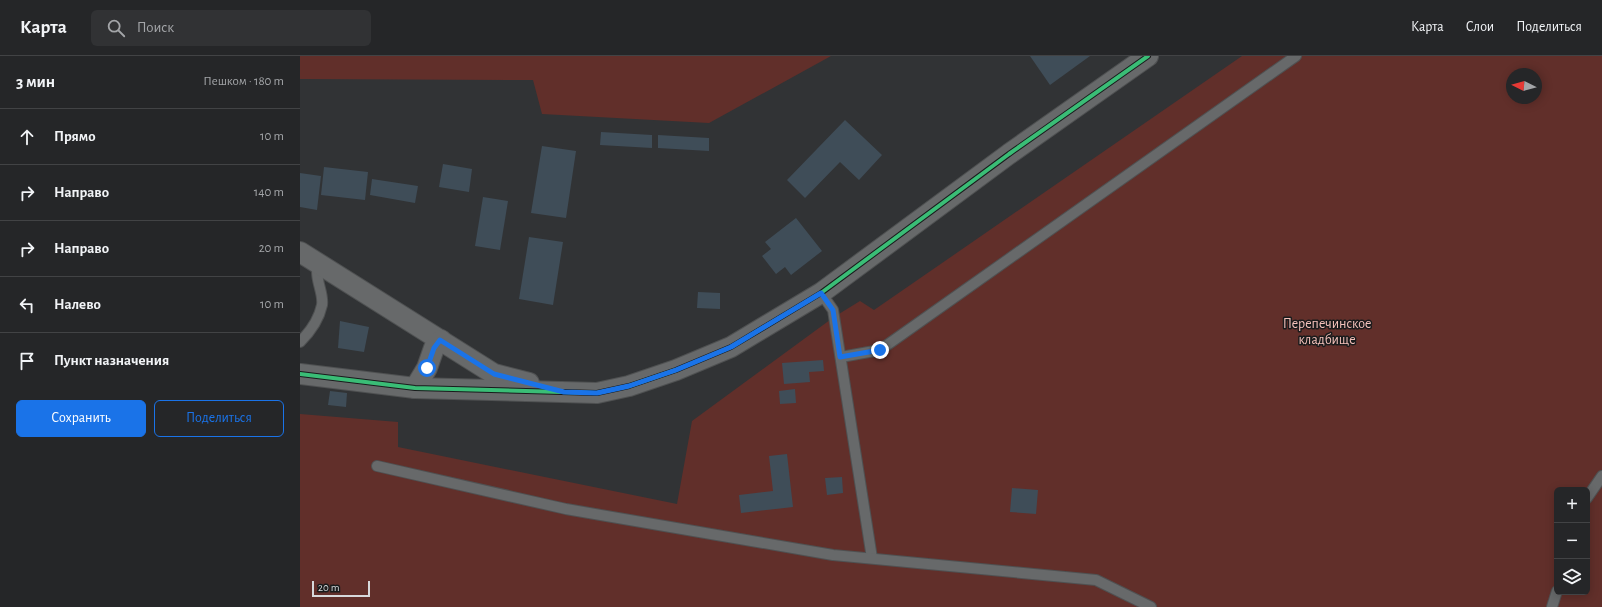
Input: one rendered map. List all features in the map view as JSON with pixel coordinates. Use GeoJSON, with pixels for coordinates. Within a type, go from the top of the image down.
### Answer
{"type":"FeatureCollection","features":[{"type":"Feature","properties":{"kind":"street"},"geometry":{"type":"LineString","coordinates":[[300,374],[415,388],[597,393],[629,386],[676,370],[731,347],[821,293],[1009,154],[1148,56]]}},
{"type":"Feature","properties":{"kind":"street"},"geometry":{"type":"LineString","coordinates":[[300,252],[494,374],[564,392]]}},
{"type":"Feature","properties":{"kind":"street"},"geometry":{"type":"LineString","coordinates":[[415,388],[427,368],[434,348],[440,340]]}},
{"type":"Feature","properties":{"kind":"lane"},"geometry":{"type":"LineString","coordinates":[[840,357],[880,350],[1296,56]]}},
{"type":"Feature","properties":{"kind":"lane"},"geometry":{"type":"LineString","coordinates":[[300,342],[311,331],[322,305],[316,272],[318,263]]}},
{"type":"Feature","properties":{"kind":"lane"},"geometry":{"type":"LineString","coordinates":[[821,293],[833,310],[872,558]]}},
{"type":"Feature","properties":{"kind":"lane"},"geometry":{"type":"LineString","coordinates":[[377,466],[566,509],[833,555],[1096,580],[1151,607]]}},
{"type":"Feature","properties":{"kind":"lane"},"geometry":{"type":"LineString","coordinates":[[1590,494],[1602,476]]}},
{"type":"Feature","properties":{"kind":"lane"},"geometry":{"type":"LineString","coordinates":[[1552,607],[1556,595]]}},
{"type":"Feature","properties":{"kind":"green space"},"geometry":{"type":"Polygon","coordinates":[[[300,56],[831,56],[709,123],[542,114],[533,80],[300,79],[300,56]]]}},
{"type":"Feature","properties":{"kind":"green space","name":"Перепечинское кладбище"},"geometry":{"type":"Polygon","coordinates":[[[1242,56],[1602,56],[1602,607],[300,607],[300,414],[398,422],[398,447],[677,504],[692,421],[834,317],[860,301],[874,310],[1242,56]]]}},
{"type":"Feature","properties":{"kind":"building"},"geometry":{"type":"Polygon","coordinates":[[[1030,56],[1090,56],[1050,85],[1030,56]]]}},
{"type":"Feature","properties":{"kind":"building"},"geometry":{"type":"Polygon","coordinates":[[[845,120],[882,155],[859,180],[840,162],[805,198],[787,180],[845,120]]]}},
{"type":"Feature","properties":{"kind":"building"},"geometry":{"type":"Polygon","coordinates":[[[601,132],[652,135],[652,148],[600,145],[601,132]]]}},
{"type":"Feature","properties":{"kind":"building"},"geometry":{"type":"Polygon","coordinates":[[[658,135],[709,138],[709,151],[658,148],[658,135]]]}},
{"type":"Feature","properties":{"kind":"building"},"geometry":{"type":"Polygon","coordinates":[[[542,146],[576,151],[566,218],[531,213],[542,146]]]}},
{"type":"Feature","properties":{"kind":"building"},"geometry":{"type":"Polygon","coordinates":[[[443,164],[472,169],[469,192],[439,187],[443,164]]]}},
{"type":"Feature","properties":{"kind":"building"},"geometry":{"type":"Polygon","coordinates":[[[324,167],[368,172],[365,200],[321,195],[324,167]]]}},
{"type":"Feature","properties":{"kind":"building"},"geometry":{"type":"Polygon","coordinates":[[[300,173],[321,176],[317,210],[300,207],[300,173]]]}},
{"type":"Feature","properties":{"kind":"building"},"geometry":{"type":"Polygon","coordinates":[[[372,179],[418,186],[415,203],[370,195],[372,179]]]}},
{"type":"Feature","properties":{"kind":"building"},"geometry":{"type":"Polygon","coordinates":[[[483,197],[508,201],[500,250],[475,246],[483,197]]]}},
{"type":"Feature","properties":{"kind":"building"},"geometry":{"type":"Polygon","coordinates":[[[796,218],[822,251],[791,275],[785,267],[776,274],[762,256],[771,249],[765,242],[796,218]]]}},
{"type":"Feature","properties":{"kind":"building"},"geometry":{"type":"Polygon","coordinates":[[[529,237],[563,242],[553,305],[519,299],[529,237]]]}},
{"type":"Feature","properties":{"kind":"building"},"geometry":{"type":"Polygon","coordinates":[[[698,292],[720,293],[720,309],[697,308],[698,292]]]}},
{"type":"Feature","properties":{"kind":"building"},"geometry":{"type":"Polygon","coordinates":[[[340,321],[369,327],[364,352],[338,348],[340,321]]]}},
{"type":"Feature","properties":{"kind":"building"},"geometry":{"type":"Polygon","coordinates":[[[823,360],[824,371],[809,372],[810,382],[784,384],[782,363],[823,360]]]}},
{"type":"Feature","properties":{"kind":"building"},"geometry":{"type":"Polygon","coordinates":[[[795,389],[796,403],[780,404],[779,391],[795,389]]]}},
{"type":"Feature","properties":{"kind":"building"},"geometry":{"type":"Polygon","coordinates":[[[330,391],[347,393],[346,407],[328,405],[330,391]]]}},
{"type":"Feature","properties":{"kind":"building"},"geometry":{"type":"Polygon","coordinates":[[[787,454],[793,507],[741,513],[739,495],[773,491],[769,456],[787,454]]]}},
{"type":"Feature","properties":{"kind":"building"},"geometry":{"type":"Polygon","coordinates":[[[842,477],[843,493],[827,495],[825,478],[842,477]]]}},
{"type":"Feature","properties":{"kind":"building"},"geometry":{"type":"Polygon","coordinates":[[[1012,488],[1038,490],[1036,514],[1010,512],[1012,488]]]}},
{"type":"Feature","properties":{"kind":"cycle path"},"geometry":{"type":"LineString","coordinates":[[300,374],[415,388],[597,393],[629,386],[676,370],[731,347],[821,293],[1009,154],[1148,56]]}},
{"type":"Feature","properties":{"kind":"route"},"geometry":{"type":"LineString","coordinates":[[427,368],[434,348],[440,340],[494,374],[564,392],[597,393],[629,386],[676,370],[731,347],[821,293],[833,310],[840,357],[880,350]]}}]}
